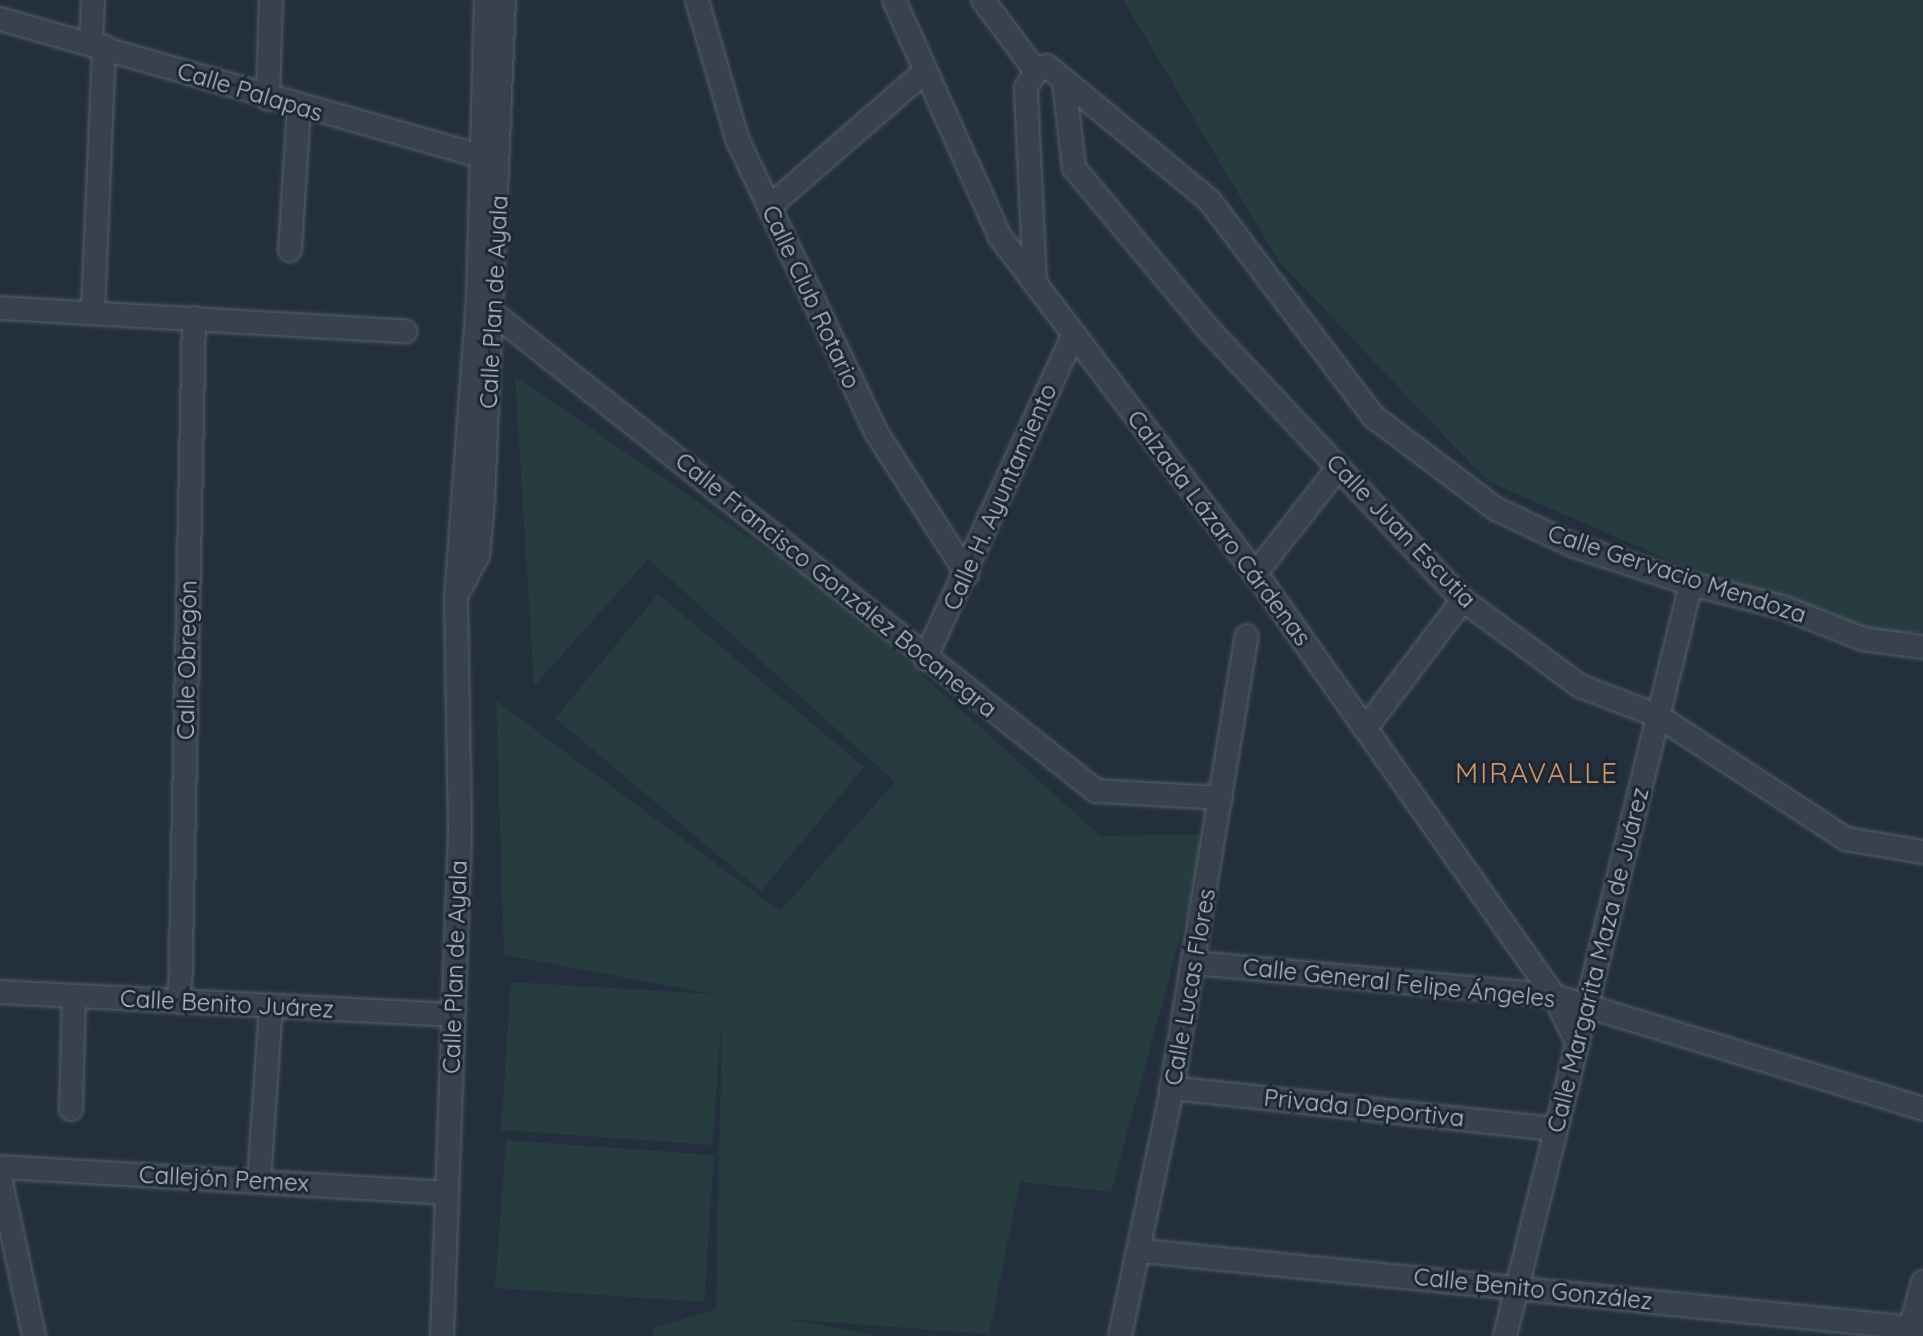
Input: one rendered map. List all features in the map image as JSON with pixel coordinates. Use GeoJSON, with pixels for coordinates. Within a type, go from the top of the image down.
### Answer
{"type":"FeatureCollection","features":[{"type":"Feature","properties":{"kind":"street"},"geometry":{"type":"LineString","coordinates":[[93,0],[97,44],[93,311]]}},
{"type":"Feature","properties":{"kind":"street"},"geometry":{"type":"LineString","coordinates":[[268,99],[271,0]]}},
{"type":"Feature","properties":{"kind":"street","name":"Calle Plan de Ayala"},"geometry":{"type":"LineString","coordinates":[[486,0],[492,160]]}},
{"type":"Feature","properties":{"kind":"street","name":"Calle Plan de Ayala"},"geometry":{"type":"LineString","coordinates":[[442,1336],[460,831],[456,598],[487,307],[492,160],[504,0]]}},
{"type":"Feature","properties":{"kind":"street","name":"Calle Club Rotario"},"geometry":{"type":"LineString","coordinates":[[697,0],[737,139],[876,432],[967,574]]}},
{"type":"Feature","properties":{"kind":"street","name":"Calzada Lázaro Cárdenas"},"geometry":{"type":"LineString","coordinates":[[894,0],[923,73],[1000,237],[1255,574],[1554,996],[1575,1038]]}},
{"type":"Feature","properties":{"kind":"street"},"geometry":{"type":"LineString","coordinates":[[983,0],[1036,71],[1026,88],[1035,282]]}},
{"type":"Feature","properties":{"kind":"street","name":"Calle Palapas"},"geometry":{"type":"LineString","coordinates":[[0,19],[97,44],[299,108],[492,160]]}},
{"type":"Feature","properties":{"kind":"street","name":"Calle Gervacio Mendoza"},"geometry":{"type":"LineString","coordinates":[[1036,71],[1047,66],[1218,210],[1374,417],[1496,509],[1572,545],[1691,584],[1785,608],[1863,639],[1923,647]]}},
{"type":"Feature","properties":{"kind":"street"},"geometry":{"type":"LineString","coordinates":[[769,207],[923,73]]}},
{"type":"Feature","properties":{"kind":"street","name":"Calle Juan Escutia"},"geometry":{"type":"LineString","coordinates":[[1064,81],[1074,168],[1210,331],[1463,600],[1580,686],[1658,716],[1846,839],[1923,852]]}},
{"type":"Feature","properties":{"kind":"street"},"geometry":{"type":"LineString","coordinates":[[290,250],[299,108]]}},
{"type":"Feature","properties":{"kind":"street","name":"Calle Francisco González Bocanegra"},"geometry":{"type":"LineString","coordinates":[[487,307],[925,659],[1096,791],[1221,798]]}},
{"type":"Feature","properties":{"kind":"street"},"geometry":{"type":"LineString","coordinates":[[0,308],[405,331]]}},
{"type":"Feature","properties":{"kind":"street","name":"Calle Obregón"},"geometry":{"type":"LineString","coordinates":[[180,1002],[194,318]]}},
{"type":"Feature","properties":{"kind":"street","name":"Calle H. Ayuntamiento"},"geometry":{"type":"LineString","coordinates":[[925,659],[967,574],[1074,334]]}},
{"type":"Feature","properties":{"kind":"street"},"geometry":{"type":"LineString","coordinates":[[1255,574],[1338,468]]}},
{"type":"Feature","properties":{"kind":"street","name":"Calle Margarita Maza de Juárez"},"geometry":{"type":"LineString","coordinates":[[1505,1336],[1555,1135],[1575,1038],[1587,1003],[1691,584]]}},
{"type":"Feature","properties":{"kind":"street"},"geometry":{"type":"LineString","coordinates":[[1365,729],[1463,600]]}},
{"type":"Feature","properties":{"kind":"street","name":"Calle Lucas Flores"},"geometry":{"type":"LineString","coordinates":[[1120,1336],[1142,1251],[1194,963],[1247,636]]}},
{"type":"Feature","properties":{"kind":"street","name":"Calle General Felipe Ángeles"},"geometry":{"type":"LineString","coordinates":[[1194,963],[1554,996],[1587,1003],[1923,1109]]}},
{"type":"Feature","properties":{"kind":"street","name":"Calle Benito Juárez"},"geometry":{"type":"LineString","coordinates":[[0,992],[453,1015]]}},
{"type":"Feature","properties":{"kind":"street"},"geometry":{"type":"LineString","coordinates":[[71,1109],[74,996]]}},
{"type":"Feature","properties":{"kind":"street"},"geometry":{"type":"LineString","coordinates":[[259,1181],[271,1006]]}},
{"type":"Feature","properties":{"kind":"street","name":"Privada Deportiva"},"geometry":{"type":"LineString","coordinates":[[1170,1094],[1555,1135]]}},
{"type":"Feature","properties":{"kind":"street","name":"Callejón Pemex"},"geometry":{"type":"LineString","coordinates":[[0,1167],[447,1193]]}},
{"type":"Feature","properties":{"kind":"street"},"geometry":{"type":"LineString","coordinates":[[0,1177],[34,1336]]}},
{"type":"Feature","properties":{"kind":"street","name":"Calle Benito González"},"geometry":{"type":"LineString","coordinates":[[1142,1251],[1914,1330]]}},
{"type":"Feature","properties":{"kind":"street"},"geometry":{"type":"LineString","coordinates":[[1914,1330],[1923,1282]]}},
{"type":"Feature","properties":{"kind":"green space"},"geometry":{"type":"Polygon","coordinates":[[[1123,0],[1923,0],[1923,632],[1865,632],[1699,573],[1487,481],[1278,260],[1123,0]]]}},
{"type":"Feature","properties":{"kind":"green space"},"geometry":{"type":"Polygon","coordinates":[[[515,376],[840,600],[1100,836],[1208,834],[1111,1192],[1020,1182],[989,1334],[786,1319],[879,1336],[654,1336],[654,1328],[716,1309],[722,1019],[712,1145],[501,1130],[511,982],[713,994],[504,955],[496,701],[780,911],[895,782],[648,559],[534,686],[515,376]]]}},
{"type":"Feature","properties":{"kind":"green space"},"geometry":{"type":"Polygon","coordinates":[[[658,594],[864,767],[761,891],[555,718],[658,594]]]}},
{"type":"Feature","properties":{"kind":"green space"},"geometry":{"type":"Polygon","coordinates":[[[506,1140],[714,1155],[704,1302],[495,1288],[506,1140]]]}},
{"type":"Feature","properties":{"kind":"district","name":"MIRAVALLE"},"geometry":{"type":"Point","coordinates":[1537,773]}}]}
